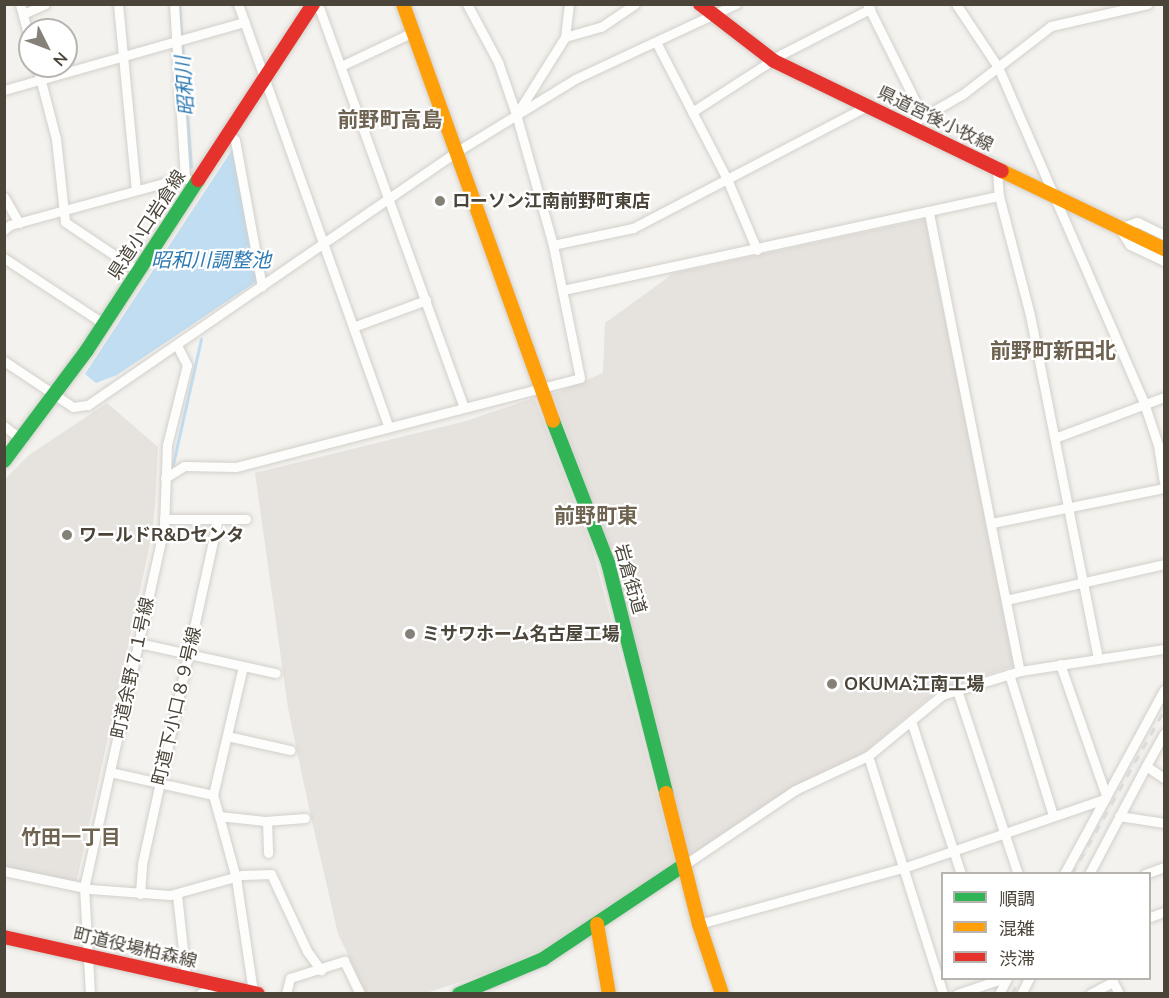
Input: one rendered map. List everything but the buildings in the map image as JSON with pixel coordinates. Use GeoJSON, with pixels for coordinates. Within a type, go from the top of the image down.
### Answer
{"type":"FeatureCollection","features":[{"type":"Feature","properties":{"kind":"street"},"geometry":{"type":"LineString","coordinates":[[21,9],[45,4]]}},
{"type":"Feature","properties":{"kind":"street"},"geometry":{"type":"LineString","coordinates":[[118,4],[136,190]]}},
{"type":"Feature","properties":{"kind":"street"},"geometry":{"type":"LineString","coordinates":[[4,230],[136,190],[190,181],[174,4]]}},
{"type":"Feature","properties":{"kind":"street"},"geometry":{"type":"LineString","coordinates":[[238,4],[388,426]]}},
{"type":"Feature","properties":{"kind":"street","name":"岩倉街道"},"geometry":{"type":"LineString","coordinates":[[404,4],[541,389],[609,562],[699,924],[722,993]]}},
{"type":"Feature","properties":{"kind":"street"},"geometry":{"type":"LineString","coordinates":[[165,478],[184,466],[236,467],[580,378],[554,245],[516,114],[498,62],[467,4]]}},
{"type":"Feature","properties":{"kind":"street"},"geometry":{"type":"LineString","coordinates":[[516,114],[565,37],[568,4]]}},
{"type":"Feature","properties":{"kind":"street"},"geometry":{"type":"LineString","coordinates":[[565,37],[601,27],[635,4]]}},
{"type":"Feature","properties":{"kind":"street","name":"県道宮後小牧線"},"geometry":{"type":"LineString","coordinates":[[700,4],[774,61],[1164,249]]}},
{"type":"Feature","properties":{"kind":"street"},"geometry":{"type":"LineString","coordinates":[[4,361],[73,407],[82,407],[324,245],[456,152],[516,114],[575,79],[736,4]]}},
{"type":"Feature","properties":{"kind":"street"},"geometry":{"type":"LineString","coordinates":[[956,4],[998,68],[1143,402],[1158,445],[1164,482]]}},
{"type":"Feature","properties":{"kind":"street"},"geometry":{"type":"LineString","coordinates":[[909,125],[963,94],[1052,26],[1148,4]]}},
{"type":"Feature","properties":{"kind":"street"},"geometry":{"type":"LineString","coordinates":[[313,5],[320,10],[341,66],[464,408]]}},
{"type":"Feature","properties":{"kind":"street","name":"県道小口岩倉線"},"geometry":{"type":"LineString","coordinates":[[4,461],[56,395],[138,271],[190,181],[228,134],[313,5]]}},
{"type":"Feature","properties":{"kind":"street"},"geometry":{"type":"LineString","coordinates":[[692,112],[774,61],[869,7],[923,117]]}},
{"type":"Feature","properties":{"kind":"street"},"geometry":{"type":"LineString","coordinates":[[4,90],[188,40],[244,22]]}},
{"type":"Feature","properties":{"kind":"street"},"geometry":{"type":"LineString","coordinates":[[341,66],[413,32]]}},
{"type":"Feature","properties":{"kind":"street"},"geometry":{"type":"LineString","coordinates":[[656,42],[727,179],[757,250]]}},
{"type":"Feature","properties":{"kind":"street"},"geometry":{"type":"LineString","coordinates":[[41,80],[56,139],[65,222],[138,271]]}},
{"type":"Feature","properties":{"kind":"street"},"geometry":{"type":"LineString","coordinates":[[554,245],[633,228],[867,106]]}},
{"type":"Feature","properties":{"kind":"street"},"geometry":{"type":"LineString","coordinates":[[228,134],[236,140],[262,287]]}},
{"type":"Feature","properties":{"kind":"street"},"geometry":{"type":"LineString","coordinates":[[997,170],[999,196],[1030,315],[1070,507],[1098,658]]}},
{"type":"Feature","properties":{"kind":"street"},"geometry":{"type":"LineString","coordinates":[[562,290],[757,250],[999,196]]}},
{"type":"Feature","properties":{"kind":"street"},"geometry":{"type":"LineString","coordinates":[[4,197],[19,224]]}},
{"type":"Feature","properties":{"kind":"street"},"geometry":{"type":"LineString","coordinates":[[928,213],[1020,671]]}},
{"type":"Feature","properties":{"kind":"street"},"geometry":{"type":"LineString","coordinates":[[1164,235],[1137,222],[1119,228],[1130,245],[1164,261]]}},
{"type":"Feature","properties":{"kind":"street"},"geometry":{"type":"LineString","coordinates":[[4,258],[104,324]]}},
{"type":"Feature","properties":{"kind":"street"},"geometry":{"type":"LineString","coordinates":[[353,327],[426,300]]}},
{"type":"Feature","properties":{"kind":"street","name":"町道余野７１号線"},"geometry":{"type":"LineString","coordinates":[[90,993],[84,888],[139,643],[164,519],[167,445],[187,365],[177,345]]}},
{"type":"Feature","properties":{"kind":"street"},"geometry":{"type":"LineString","coordinates":[[1055,438],[1143,402],[1164,397]]}},
{"type":"Feature","properties":{"kind":"street"},"geometry":{"type":"LineString","coordinates":[[4,426],[22,440]]}},
{"type":"Feature","properties":{"kind":"street"},"geometry":{"type":"LineString","coordinates":[[992,523],[1164,488]]}},
{"type":"Feature","properties":{"kind":"street"},"geometry":{"type":"LineString","coordinates":[[164,519],[246,519]]}},
{"type":"Feature","properties":{"kind":"street","name":"町道下小口８９号線"},"geometry":{"type":"LineString","coordinates":[[140,894],[142,864],[218,519]]}},
{"type":"Feature","properties":{"kind":"street"},"geometry":{"type":"LineString","coordinates":[[1006,600],[1164,564]]}},
{"type":"Feature","properties":{"kind":"street"},"geometry":{"type":"LineString","coordinates":[[139,643],[276,674]]}},
{"type":"Feature","properties":{"kind":"street"},"geometry":{"type":"LineString","coordinates":[[459,993],[535,963],[597,924],[795,789],[868,756],[928,704],[957,690],[1020,671],[1164,649]]}},
{"type":"Feature","properties":{"kind":"street"},"geometry":{"type":"LineString","coordinates":[[1060,664],[1105,797]]}},
{"type":"Feature","properties":{"kind":"street"},"geometry":{"type":"LineString","coordinates":[[243,666],[213,795],[236,878],[256,993]]}},
{"type":"Feature","properties":{"kind":"street"},"geometry":{"type":"LineString","coordinates":[[1009,674],[1053,815]]}},
{"type":"Feature","properties":{"kind":"street"},"geometry":{"type":"LineString","coordinates":[[957,690],[1018,872]]}},
{"type":"Feature","properties":{"kind":"street"},"geometry":{"type":"LineString","coordinates":[[1065,872],[1164,690]]}},
{"type":"Feature","properties":{"kind":"street"},"geometry":{"type":"LineString","coordinates":[[911,721],[961,872]]}},
{"type":"Feature","properties":{"kind":"street"},"geometry":{"type":"LineString","coordinates":[[1090,872],[1164,734]]}},
{"type":"Feature","properties":{"kind":"street"},"geometry":{"type":"LineString","coordinates":[[227,736],[290,750]]}},
{"type":"Feature","properties":{"kind":"street"},"geometry":{"type":"LineString","coordinates":[[868,756],[943,993]]}},
{"type":"Feature","properties":{"kind":"street"},"geometry":{"type":"LineString","coordinates":[[1146,766],[1164,778]]}},
{"type":"Feature","properties":{"kind":"street"},"geometry":{"type":"LineString","coordinates":[[110,772],[213,795]]}},
{"type":"Feature","properties":{"kind":"street"},"geometry":{"type":"LineString","coordinates":[[699,924],[903,868],[1105,797]]}},
{"type":"Feature","properties":{"kind":"street"},"geometry":{"type":"LineString","coordinates":[[219,816],[267,821],[305,818]]}},
{"type":"Feature","properties":{"kind":"street"},"geometry":{"type":"LineString","coordinates":[[1119,816],[1164,823]]}},
{"type":"Feature","properties":{"kind":"street"},"geometry":{"type":"LineString","coordinates":[[267,821],[268,853]]}},
{"type":"Feature","properties":{"kind":"street"},"geometry":{"type":"LineString","coordinates":[[1148,872],[1164,867]]}},
{"type":"Feature","properties":{"kind":"street"},"geometry":{"type":"LineString","coordinates":[[4,870],[84,888],[177,895],[236,878],[271,874],[307,951],[321,970]]}},
{"type":"Feature","properties":{"kind":"street"},"geometry":{"type":"LineString","coordinates":[[177,895],[186,977]]}},
{"type":"Feature","properties":{"kind":"street"},"geometry":{"type":"LineString","coordinates":[[597,924],[609,993]]}},
{"type":"Feature","properties":{"kind":"street","name":"町道役場柏森線"},"geometry":{"type":"LineString","coordinates":[[4,937],[186,977],[225,988],[256,993]]}},
{"type":"Feature","properties":{"kind":"street"},"geometry":{"type":"LineString","coordinates":[[286,993],[290,978],[344,961],[360,993]]}},
{"type":"Feature","properties":{"kind":"street"},"geometry":{"type":"LineString","coordinates":[[957,993],[997,980]]}},
{"type":"Feature","properties":{"kind":"street"},"geometry":{"type":"LineString","coordinates":[[1090,993],[1112,980],[1119,993]]}},
{"type":"Feature","properties":{"kind":"street"},"geometry":{"type":"LineString","coordinates":[[201,993],[225,988]]}},
{"type":"Feature","properties":{"kind":"shaded area"},"geometry":{"type":"Polygon","coordinates":[[[925,219],[1014,666],[937,691],[865,752],[813,780],[690,861],[614,564],[553,394],[603,373],[605,323],[674,273],[925,219]]]}},
{"type":"Feature","properties":{"kind":"shaded area"},"geometry":{"type":"Polygon","coordinates":[[[534,398],[592,548],[675,863],[542,950],[494,971],[426,993],[366,993],[338,934],[309,808],[288,708],[255,473],[466,421],[534,398]]]}},
{"type":"Feature","properties":{"kind":"shaded area"},"geometry":{"type":"Polygon","coordinates":[[[107,403],[158,447],[155,505],[152,535],[76,884],[5,868],[5,479],[29,455],[107,403]]]}},
{"type":"Feature","properties":{"kind":"water","name":"昭和川調整池"},"geometry":{"type":"Polygon","coordinates":[[[234,147],[259,280],[117,375],[96,383],[85,374],[234,147]]]}},
{"type":"Feature","properties":{"kind":"waterway","name":"昭和川"},"geometry":{"type":"LineString","coordinates":[[179,4],[191,167]]}},
{"type":"Feature","properties":{"kind":"waterway","name":"昭和川"},"geometry":{"type":"LineString","coordinates":[[173,464],[201,339]]}},
{"type":"Feature","properties":{"kind":"railway"},"geometry":{"type":"LineString","coordinates":[[1073,872],[1164,711]]}},
{"type":"Feature","properties":{"kind":"railway"},"geometry":{"type":"LineString","coordinates":[[1012,994],[1019,980]]}},
{"type":"Feature","properties":{"kind":"traffic: fast"},"geometry":{"type":"LineString","coordinates":[[4,461],[87,350],[198,180]]}},
{"type":"Feature","properties":{"kind":"traffic: fast"},"geometry":{"type":"LineString","coordinates":[[553,421],[608,563],[666,793]]}},
{"type":"Feature","properties":{"kind":"traffic: fast"},"geometry":{"type":"LineString","coordinates":[[459,994],[543,959],[684,865]]}},
{"type":"Feature","properties":{"kind":"traffic: slow"},"geometry":{"type":"LineString","coordinates":[[403,4],[553,421]]}},
{"type":"Feature","properties":{"kind":"traffic: slow"},"geometry":{"type":"LineString","coordinates":[[1002,171],[1164,249]]}},
{"type":"Feature","properties":{"kind":"traffic: slow"},"geometry":{"type":"LineString","coordinates":[[666,793],[699,924],[722,994]]}},
{"type":"Feature","properties":{"kind":"traffic: slow"},"geometry":{"type":"LineString","coordinates":[[597,924],[609,994]]}},
{"type":"Feature","properties":{"kind":"traffic: jam"},"geometry":{"type":"LineString","coordinates":[[198,180],[313,4]]}},
{"type":"Feature","properties":{"kind":"traffic: jam"},"geometry":{"type":"LineString","coordinates":[[700,4],[774,61],[1002,171]]}},
{"type":"Feature","properties":{"kind":"traffic: jam"},"geometry":{"type":"LineString","coordinates":[[4,937],[258,994]]}},
{"type":"Feature","properties":{"kind":"place","name":"ローソン江南前野町東店"},"geometry":{"type":"Point","coordinates":[440,201]}},
{"type":"Feature","properties":{"kind":"place","name":"ワールドR&Dセンタ"},"geometry":{"type":"Point","coordinates":[67,535]}},
{"type":"Feature","properties":{"kind":"place","name":"ミサワホーム名古屋工場"},"geometry":{"type":"Point","coordinates":[410,634]}},
{"type":"Feature","properties":{"kind":"place","name":"OKUMA江南工場"},"geometry":{"type":"Point","coordinates":[832,684]}},
{"type":"Feature","properties":{"kind":"district","name":"前野町高島"},"geometry":{"type":"Point","coordinates":[390,120]}},
{"type":"Feature","properties":{"kind":"district","name":"前野町新田北"},"geometry":{"type":"Point","coordinates":[1053,351]}},
{"type":"Feature","properties":{"kind":"district","name":"前野町東"},"geometry":{"type":"Point","coordinates":[596,516]}},
{"type":"Feature","properties":{"kind":"district","name":"竹田一丁目"},"geometry":{"type":"Point","coordinates":[71,837]}}]}
